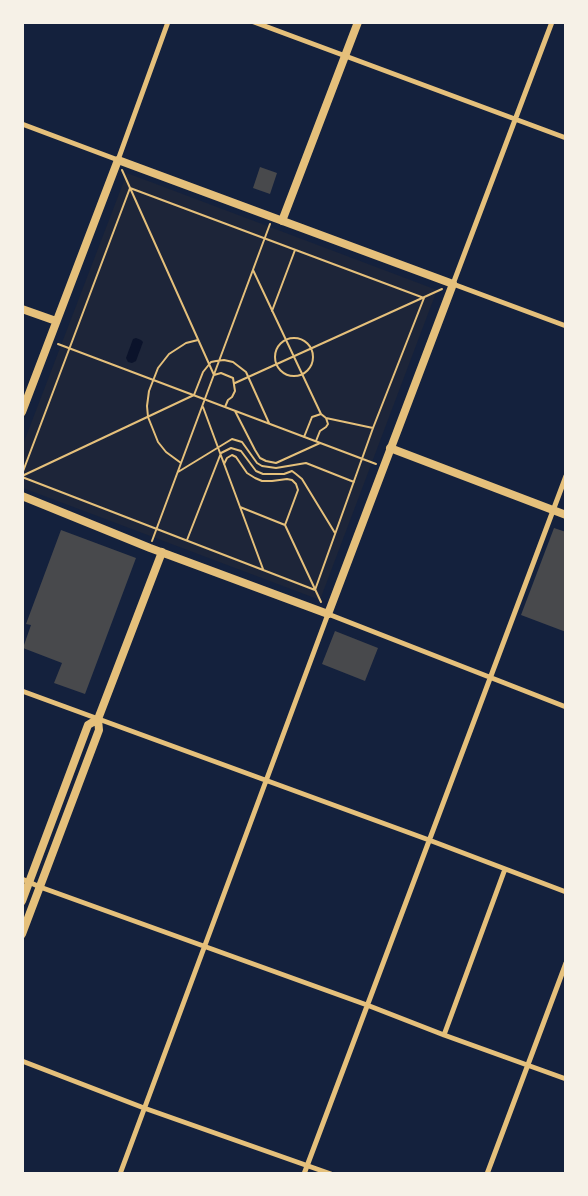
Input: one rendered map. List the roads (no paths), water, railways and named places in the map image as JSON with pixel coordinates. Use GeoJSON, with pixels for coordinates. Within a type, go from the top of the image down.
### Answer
{"type":"FeatureCollection","features":[{"type":"Feature","properties":{"kind":"street"},"geometry":{"type":"LineString","coordinates":[[22,412],[118,160],[168,22]]}},
{"type":"Feature","properties":{"kind":"street"},"geometry":{"type":"LineString","coordinates":[[254,22],[566,138]]}},
{"type":"Feature","properties":{"kind":"street"},"geometry":{"type":"LineString","coordinates":[[282,220],[358,22]]}},
{"type":"Feature","properties":{"kind":"street"},"geometry":{"type":"LineString","coordinates":[[120,1174],[390,448],[552,22]]}},
{"type":"Feature","properties":{"kind":"street"},"geometry":{"type":"LineString","coordinates":[[22,124],[566,326]]}},
{"type":"Feature","properties":{"kind":"street"},"geometry":{"type":"LineString","coordinates":[[22,309],[56,321]]}},
{"type":"Feature","properties":{"kind":"street"},"geometry":{"type":"LineString","coordinates":[[390,448],[566,515]]}},
{"type":"Feature","properties":{"kind":"street"},"geometry":{"type":"LineString","coordinates":[[304,1174],[566,476]]}},
{"type":"Feature","properties":{"kind":"street"},"geometry":{"type":"LineString","coordinates":[[22,496],[150,548],[328,614],[566,707]]}},
{"type":"Feature","properties":{"kind":"street"},"geometry":{"type":"LineString","coordinates":[[22,934],[99,730],[98,719],[162,552]]}},
{"type":"Feature","properties":{"kind":"street"},"geometry":{"type":"LineString","coordinates":[[22,691],[566,892]]}},
{"type":"Feature","properties":{"kind":"street"},"geometry":{"type":"LineString","coordinates":[[22,901],[26,880],[88,725],[98,719]]}},
{"type":"Feature","properties":{"kind":"street"},"geometry":{"type":"LineString","coordinates":[[444,1035],[505,869]]}},
{"type":"Feature","properties":{"kind":"street"},"geometry":{"type":"LineString","coordinates":[[26,880],[40,887],[566,1079]]}},
{"type":"Feature","properties":{"kind":"street"},"geometry":{"type":"LineString","coordinates":[[488,1174],[566,963]]}},
{"type":"Feature","properties":{"kind":"street"},"geometry":{"type":"LineString","coordinates":[[22,1061],[144,1108],[331,1174]]}}]}
